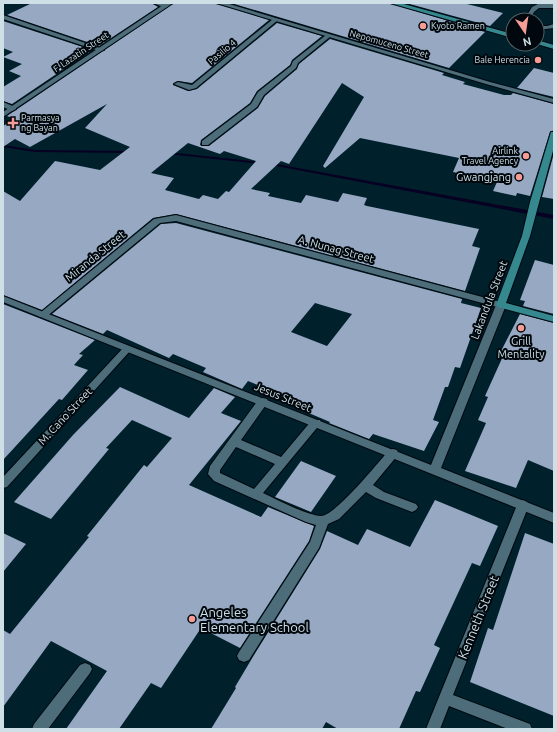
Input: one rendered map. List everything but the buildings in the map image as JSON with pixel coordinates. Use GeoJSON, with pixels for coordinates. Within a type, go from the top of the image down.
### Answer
{"type":"FeatureCollection","features":[{"type":"Feature","properties":{"kind":"main road"},"geometry":{"type":"LineString","coordinates":[[393,3],[505,34]]}},
{"type":"Feature","properties":{"kind":"main road","name":"Lakandula Street"},"geometry":{"type":"LineString","coordinates":[[501,305],[526,236],[534,202],[554,134]]}},
{"type":"Feature","properties":{"kind":"main road"},"geometry":{"type":"LineString","coordinates":[[501,305],[554,319]]}},
{"type":"Feature","properties":{"kind":"street"},"geometry":{"type":"LineString","coordinates":[[156,3],[168,4]]}},
{"type":"Feature","properties":{"kind":"street","name":"Nepomuceno Street"},"geometry":{"type":"LineString","coordinates":[[219,3],[488,84],[554,101]]}},
{"type":"Feature","properties":{"kind":"street","name":"F. Lazatin Street"},"geometry":{"type":"LineString","coordinates":[[3,115],[168,4]]}},
{"type":"Feature","properties":{"kind":"street"},"geometry":{"type":"LineString","coordinates":[[531,12],[538,6],[546,4],[554,6]]}},
{"type":"Feature","properties":{"kind":"street"},"geometry":{"type":"LineString","coordinates":[[3,17],[101,50]]}},
{"type":"Feature","properties":{"kind":"street","name":"Pasilio 4"},"geometry":{"type":"LineString","coordinates":[[178,84],[189,88],[194,87],[275,20]]}},
{"type":"Feature","properties":{"kind":"street"},"geometry":{"type":"LineString","coordinates":[[206,144],[254,105],[261,94],[294,67],[295,62],[328,36]]}},
{"type":"Feature","properties":{"kind":"street"},"geometry":{"type":"LineString","coordinates":[[3,104],[12,108]]}},
{"type":"Feature","properties":{"kind":"street","name":"A. Nunag Street"},"geometry":{"type":"LineString","coordinates":[[164,219],[176,218],[501,305]]}},
{"type":"Feature","properties":{"kind":"street","name":"Miranda Street"},"geometry":{"type":"LineString","coordinates":[[43,315],[157,221],[164,219]]}},
{"type":"Feature","properties":{"kind":"street","name":"Jesus Street"},"geometry":{"type":"LineString","coordinates":[[3,299],[434,469],[554,518]]}},
{"type":"Feature","properties":{"kind":"street","name":"Lakandula Street"},"geometry":{"type":"LineString","coordinates":[[434,469],[501,305]]}},
{"type":"Feature","properties":{"kind":"street","name":"M. Cano Street"},"geometry":{"type":"LineString","coordinates":[[3,484],[127,349]]}},
{"type":"Feature","properties":{"kind":"street"},"geometry":{"type":"LineString","coordinates":[[263,402],[214,469],[214,474],[218,478],[310,520],[323,521],[335,516],[365,486],[393,453]]}},
{"type":"Feature","properties":{"kind":"street"},"geometry":{"type":"LineString","coordinates":[[255,495],[316,423]]}},
{"type":"Feature","properties":{"kind":"street"},"geometry":{"type":"LineString","coordinates":[[234,441],[282,462]]}},
{"type":"Feature","properties":{"kind":"street"},"geometry":{"type":"LineString","coordinates":[[365,486],[380,495],[412,507]]}},
{"type":"Feature","properties":{"kind":"street","name":"Kenneth Street"},"geometry":{"type":"LineString","coordinates":[[433,729],[522,506]]}},
{"type":"Feature","properties":{"kind":"street"},"geometry":{"type":"LineString","coordinates":[[244,656],[315,544],[323,521]]}},
{"type":"Feature","properties":{"kind":"street"},"geometry":{"type":"LineString","coordinates":[[39,729],[85,669]]}},
{"type":"Feature","properties":{"kind":"street"},"geometry":{"type":"LineString","coordinates":[[445,698],[525,729]]}},
{"type":"Feature","properties":{"kind":"waterway"},"geometry":{"type":"LineString","coordinates":[[3,146],[35,151],[133,152]]}},
{"type":"Feature","properties":{"kind":"waterway"},"geometry":{"type":"LineString","coordinates":[[168,153],[271,164],[554,217]]}},
{"type":"Feature","properties":{"kind":"place","name":"Kyoto Ramen"},"geometry":{"type":"Point","coordinates":[423,26]}},
{"type":"Feature","properties":{"kind":"place","name":"Bale Herencia"},"geometry":{"type":"Point","coordinates":[538,60]}},
{"type":"Feature","properties":{"kind":"place","name":"Parmasya ng Bayan"},"geometry":{"type":"Point","coordinates":[13,123]}},
{"type":"Feature","properties":{"kind":"place","name":"Airlink Travel Agency"},"geometry":{"type":"Point","coordinates":[526,156]}},
{"type":"Feature","properties":{"kind":"place","name":"Gwangjang"},"geometry":{"type":"Point","coordinates":[519,177]}},
{"type":"Feature","properties":{"kind":"place","name":"Grill Mentality"},"geometry":{"type":"Point","coordinates":[521,328]}},
{"type":"Feature","properties":{"kind":"place","name":"Angeles Elementary School"},"geometry":{"type":"Point","coordinates":[192,619]}}]}
